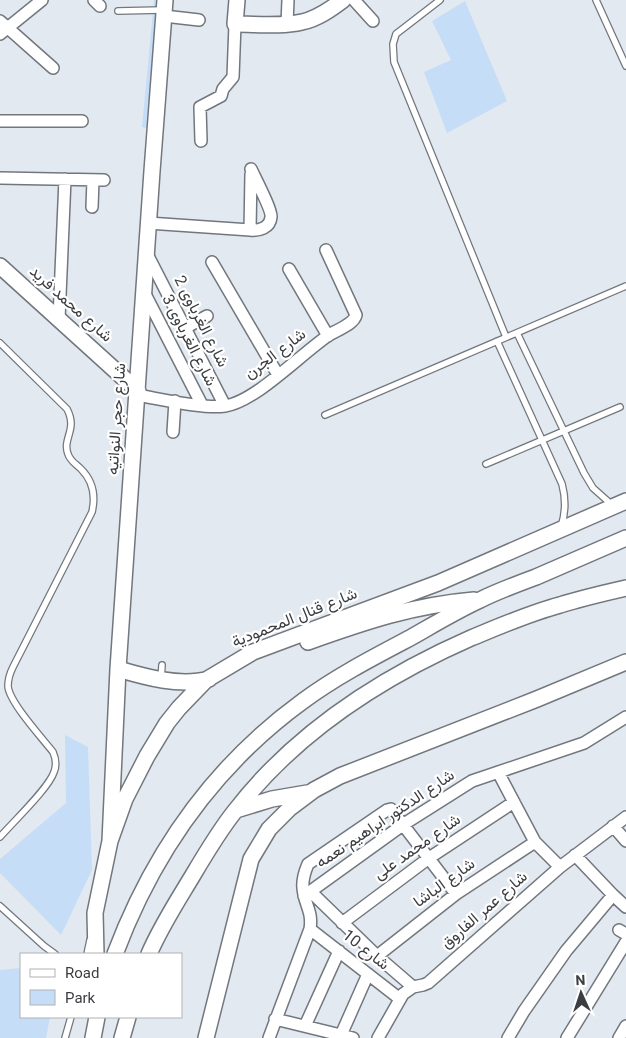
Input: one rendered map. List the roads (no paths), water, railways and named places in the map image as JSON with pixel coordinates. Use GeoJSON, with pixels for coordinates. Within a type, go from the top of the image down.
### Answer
{"type":"FeatureCollection","features":[{"type":"Feature","properties":{"kind":"main road"},"geometry":{"type":"LineString","coordinates":[[237,0],[235,24],[287,24],[302,22],[314,18],[339,2]]}},
{"type":"Feature","properties":{"kind":"main road","name":"شارع حجر النواتيه"},"geometry":{"type":"LineString","coordinates":[[110,840],[118,669],[148,223],[165,8]]}},
{"type":"Feature","properties":{"kind":"main road","name":"شارع محمد فريد"},"geometry":{"type":"LineString","coordinates":[[0,266],[138,393]]}},
{"type":"Feature","properties":{"kind":"main road","name":"شارع قنال المحمودية"},"geometry":{"type":"LineString","coordinates":[[95,914],[110,840],[125,799],[156,739],[179,708],[206,680],[236,660],[270,645],[438,583],[620,503]]}},
{"type":"Feature","properties":{"kind":"main road"},"geometry":{"type":"LineString","coordinates":[[115,953],[137,901],[166,847],[202,797],[241,754],[282,717],[349,671],[480,600],[626,538]]}},
{"type":"Feature","properties":{"kind":"main road"},"geometry":{"type":"LineString","coordinates":[[150,953],[176,903],[236,810],[276,765],[330,718],[390,678],[455,645],[559,605],[626,588]]}},
{"type":"Feature","properties":{"kind":"main road"},"geometry":{"type":"LineString","coordinates":[[118,669],[162,672],[191,682],[206,680],[336,632],[402,611],[446,602],[480,600]]}},
{"type":"Feature","properties":{"kind":"main road"},"geometry":{"type":"LineString","coordinates":[[206,1038],[251,859],[269,830],[290,808],[310,793],[340,776],[626,662]]}},
{"type":"Feature","properties":{"kind":"main road"},"geometry":{"type":"LineString","coordinates":[[236,810],[272,799],[310,793]]}},
{"type":"Feature","properties":{"kind":"main road"},"geometry":{"type":"LineString","coordinates":[[95,914],[96,953]]}},
{"type":"Feature","properties":{"kind":"main road"},"geometry":{"type":"LineString","coordinates":[[93,1038],[97,1018]]}},
{"type":"Feature","properties":{"kind":"main road"},"geometry":{"type":"LineString","coordinates":[[122,1038],[128,1018]]}},
{"type":"Feature","properties":{"kind":"street"},"geometry":{"type":"LineString","coordinates":[[287,24],[288,0]]}},
{"type":"Feature","properties":{"kind":"street"},"geometry":{"type":"LineString","coordinates":[[354,0],[373,21]]}},
{"type":"Feature","properties":{"kind":"street"},"geometry":{"type":"LineString","coordinates":[[39,1],[3,28],[53,68]]}},
{"type":"Feature","properties":{"kind":"street"},"geometry":{"type":"LineString","coordinates":[[165,8],[199,20]]}},
{"type":"Feature","properties":{"kind":"street"},"geometry":{"type":"LineString","coordinates":[[201,140],[200,107],[221,96],[223,89],[233,77],[235,24]]}},
{"type":"Feature","properties":{"kind":"street"},"geometry":{"type":"LineString","coordinates":[[0,121],[82,121]]}},
{"type":"Feature","properties":{"kind":"street"},"geometry":{"type":"LineString","coordinates":[[148,223],[250,230],[263,228],[271,218],[271,214],[251,169],[250,230]]}},
{"type":"Feature","properties":{"kind":"street"},"geometry":{"type":"LineString","coordinates":[[0,178],[98,180],[92,207]]}},
{"type":"Feature","properties":{"kind":"street"},"geometry":{"type":"LineString","coordinates":[[59,319],[65,179]]}},
{"type":"Feature","properties":{"kind":"street","name":"شارع الجرن"},"geometry":{"type":"LineString","coordinates":[[138,393],[202,405],[225,406],[242,401],[328,336],[354,320],[356,316],[326,250]]}},
{"type":"Feature","properties":{"kind":"street","name":"شارع الغرباوى 2"},"geometry":{"type":"LineString","coordinates":[[146,252],[225,406]]}},
{"type":"Feature","properties":{"kind":"street"},"geometry":{"type":"LineString","coordinates":[[212,262],[278,375]]}},
{"type":"Feature","properties":{"kind":"street"},"geometry":{"type":"LineString","coordinates":[[289,269],[328,336]]}},
{"type":"Feature","properties":{"kind":"street","name":"شارع الغرباوى 3"},"geometry":{"type":"LineString","coordinates":[[144,292],[202,405]]}},
{"type":"Feature","properties":{"kind":"street"},"geometry":{"type":"LineString","coordinates":[[186,328],[207,316]]}},
{"type":"Feature","properties":{"kind":"street"},"geometry":{"type":"LineString","coordinates":[[172,432],[175,401]]}},
{"type":"Feature","properties":{"kind":"street","name":"شارع الدكتور ابراهيم نعمه"},"geometry":{"type":"LineString","coordinates":[[307,894],[404,824],[472,781],[584,743],[626,717]]}},
{"type":"Feature","properties":{"kind":"street"},"geometry":{"type":"LineString","coordinates":[[498,772],[535,842],[560,867]]}},
{"type":"Feature","properties":{"kind":"street","name":"شارع محمد على"},"geometry":{"type":"LineString","coordinates":[[342,923],[429,858],[514,802]]}},
{"type":"Feature","properties":{"kind":"street"},"geometry":{"type":"LineString","coordinates":[[412,987],[307,894],[303,888],[304,875],[308,864],[387,810],[392,810],[456,894]]}},
{"type":"Feature","properties":{"kind":"street","name":"شارع عمر الفاروق"},"geometry":{"type":"LineString","coordinates":[[378,1038],[402,994],[412,987],[423,986],[428,983],[575,854],[626,816]]}},
{"type":"Feature","properties":{"kind":"street"},"geometry":{"type":"LineString","coordinates":[[613,826],[626,841]]}},
{"type":"Feature","properties":{"kind":"street","name":"شارع الباشا"},"geometry":{"type":"LineString","coordinates":[[377,956],[456,894],[535,842]]}},
{"type":"Feature","properties":{"kind":"street"},"geometry":{"type":"LineString","coordinates":[[575,854],[613,896],[626,907]]}},
{"type":"Feature","properties":{"kind":"street"},"geometry":{"type":"LineString","coordinates":[[268,1038],[310,928],[311,921],[307,894]]}},
{"type":"Feature","properties":{"kind":"street"},"geometry":{"type":"LineString","coordinates":[[508,1038],[524,1011],[566,951],[613,896]]}},
{"type":"Feature","properties":{"kind":"street","name":"شارع 10"},"geometry":{"type":"LineString","coordinates":[[310,928],[400,999]]}},
{"type":"Feature","properties":{"kind":"street"},"geometry":{"type":"LineString","coordinates":[[567,1038],[626,942]]}},
{"type":"Feature","properties":{"kind":"street"},"geometry":{"type":"LineString","coordinates":[[311,1031],[339,951]]}},
{"type":"Feature","properties":{"kind":"street"},"geometry":{"type":"LineString","coordinates":[[341,1035],[368,974]]}},
{"type":"Feature","properties":{"kind":"street"},"geometry":{"type":"LineString","coordinates":[[275,1019],[311,1031],[353,1038]]}},
{"type":"Feature","properties":{"kind":"lane"},"geometry":{"type":"LineString","coordinates":[[440,0],[396,34],[393,44],[394,62],[506,337]]}},
{"type":"Feature","properties":{"kind":"lane"},"geometry":{"type":"LineString","coordinates":[[596,0],[626,66]]}},
{"type":"Feature","properties":{"kind":"lane"},"geometry":{"type":"LineString","coordinates":[[118,11],[165,8]]}},
{"type":"Feature","properties":{"kind":"lane"},"geometry":{"type":"LineString","coordinates":[[325,415],[626,286]]}},
{"type":"Feature","properties":{"kind":"lane"},"geometry":{"type":"LineString","coordinates":[[517,333],[588,481],[599,495],[620,503]]}},
{"type":"Feature","properties":{"kind":"lane"},"geometry":{"type":"LineString","coordinates":[[497,341],[562,484],[565,512],[560,530]]}},
{"type":"Feature","properties":{"kind":"lane"},"geometry":{"type":"LineString","coordinates":[[0,343],[67,409],[72,422],[67,441],[68,453],[70,459],[87,477],[94,494],[94,503],[92,512],[8,680],[8,688],[14,701],[53,752],[56,762],[54,772],[46,785],[0,836]]}},
{"type":"Feature","properties":{"kind":"lane"},"geometry":{"type":"LineString","coordinates":[[486,464],[620,407]]}},
{"type":"Feature","properties":{"kind":"lane"},"geometry":{"type":"LineString","coordinates":[[0,906],[54,953]]}},
{"type":"Feature","properties":{"kind":"lane","name":"شارع قنال المحمودية"},"geometry":{"type":"LineString","coordinates":[[87,953],[95,914]]}},
{"type":"Feature","properties":{"kind":"lane"},"geometry":{"type":"LineString","coordinates":[[66,1038],[71,1018]]}}]}
